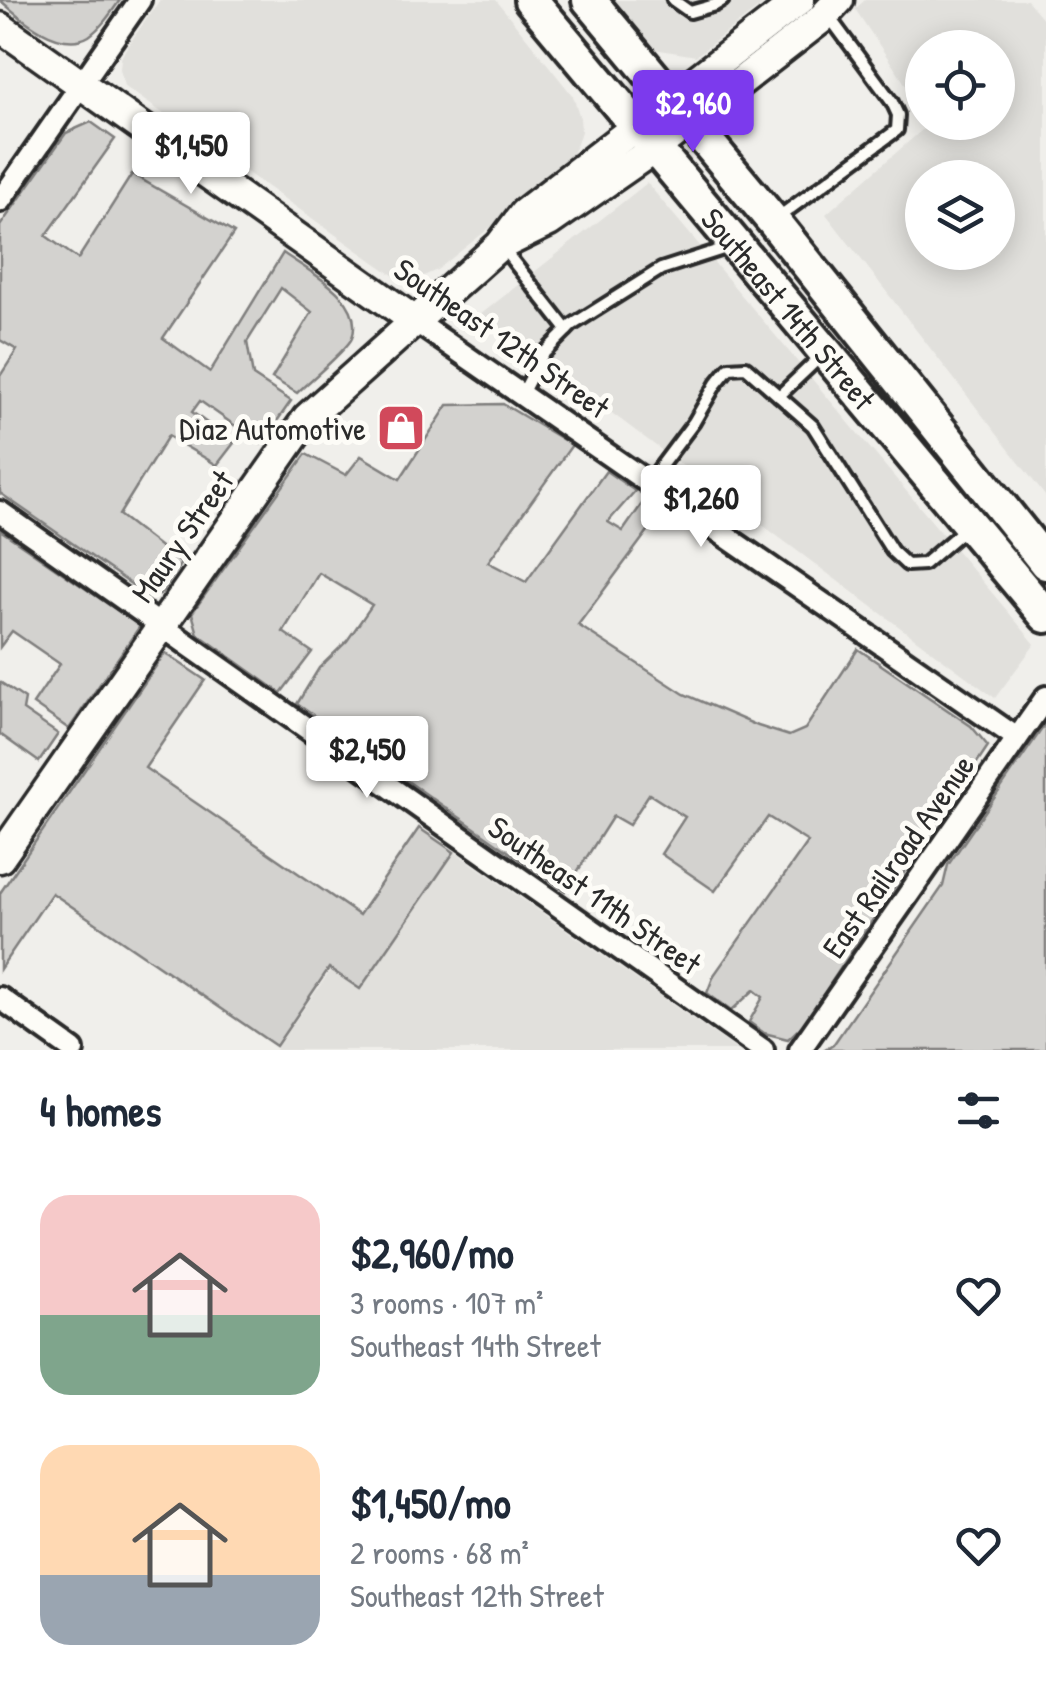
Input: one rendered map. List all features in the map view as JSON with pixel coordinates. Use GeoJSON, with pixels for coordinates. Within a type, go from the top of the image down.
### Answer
{"type":"FeatureCollection","features":[{"type":"Feature","properties":{"kind":"main road","name":"Southeast 14th Street"},"geometry":{"type":"LineString","coordinates":[[532,0],[1046,616]]}},
{"type":"Feature","properties":{"kind":"main road","name":"Southeast 14th Street"},"geometry":{"type":"LineString","coordinates":[[590,0],[773,221],[1046,564]]}},
{"type":"Feature","properties":{"kind":"main road","name":"Maury Street"},"geometry":{"type":"LineString","coordinates":[[0,858],[307,418],[500,245],[524,213],[645,138],[829,4]]}},
{"type":"Feature","properties":{"kind":"main road","name":"Maury Street"},"geometry":{"type":"LineString","coordinates":[[681,110],[783,5]]}},
{"type":"Feature","properties":{"kind":"main road","name":"Southeast 12th Street"},"geometry":{"type":"LineString","coordinates":[[0,27],[415,321]]}},
{"type":"Feature","properties":{"kind":"street"},"geometry":{"type":"LineString","coordinates":[[0,201],[140,0]]}},
{"type":"Feature","properties":{"kind":"street","name":"Southeast 12th Street"},"geometry":{"type":"LineString","coordinates":[[415,321],[1016,738]]}},
{"type":"Feature","properties":{"kind":"street","name":"Southeast 11th Street"},"geometry":{"type":"LineString","coordinates":[[0,512],[763,1050]]}},
{"type":"Feature","properties":{"kind":"street","name":"East Railroad Avenue"},"geometry":{"type":"LineString","coordinates":[[800,1050],[1046,697]]}},
{"type":"Feature","properties":{"kind":"street"},"geometry":{"type":"LineString","coordinates":[[0,998],[74,1050]]}},
{"type":"Feature","properties":{"kind":"lane"},"geometry":{"type":"LineString","coordinates":[[673,0],[690,12],[723,0]]}},
{"type":"Feature","properties":{"kind":"lane"},"geometry":{"type":"LineString","coordinates":[[773,221],[896,130],[898,115],[892,102],[829,4]]}},
{"type":"Feature","properties":{"kind":"lane"},"geometry":{"type":"LineString","coordinates":[[500,245],[567,330]]}},
{"type":"Feature","properties":{"kind":"lane"},"geometry":{"type":"LineString","coordinates":[[521,395],[543,354],[567,330],[661,269],[735,246]]}},
{"type":"Feature","properties":{"kind":"lane"},"geometry":{"type":"LineString","coordinates":[[780,396],[825,353]]}},
{"type":"Feature","properties":{"kind":"lane"},"geometry":{"type":"LineString","coordinates":[[648,483],[729,368],[746,367],[813,426],[892,551],[907,565],[924,564],[968,525]]}},
{"type":"Feature","properties":{"kind":"shaded area"},"geometry":{"type":"Polygon","coordinates":[[[0,0],[120,0],[89,36],[66,40],[41,31],[0,0]]]}},
{"type":"Feature","properties":{"kind":"shaded area"},"geometry":{"type":"Polygon","coordinates":[[[160,0],[496,0],[573,96],[580,118],[577,144],[569,159],[542,186],[437,270],[417,279],[397,278],[124,86],[121,58],[160,0]]]}},
{"type":"Feature","properties":{"kind":"shaded area"},"geometry":{"type":"Polygon","coordinates":[[[612,0],[769,0],[696,56],[654,49],[612,0]]]}},
{"type":"Feature","properties":{"kind":"shaded area"},"geometry":{"type":"Polygon","coordinates":[[[865,0],[1027,0],[1046,22],[1046,497],[826,214],[911,140],[1015,140],[1015,30],[905,30],[905,84],[855,9],[865,0]]]}},
{"type":"Feature","properties":{"kind":"shaded area"},"geometry":{"type":"Polygon","coordinates":[[[91,122],[115,139],[46,236],[78,259],[132,174],[234,233],[163,338],[210,372],[283,253],[343,299],[354,324],[349,343],[297,393],[272,378],[312,312],[281,288],[247,342],[253,376],[291,401],[261,444],[200,401],[192,412],[234,443],[217,465],[168,436],[119,515],[181,563],[162,593],[151,598],[0,493],[0,376],[17,350],[0,340],[0,226],[66,133],[91,122]]]}},
{"type":"Feature","properties":{"kind":"shaded area"},"geometry":{"type":"Polygon","coordinates":[[[647,183],[1035,644],[995,698],[480,315],[647,183]]]}},
{"type":"Feature","properties":{"kind":"shaded area"},"geometry":{"type":"Polygon","coordinates":[[[503,404],[572,445],[488,562],[526,582],[606,471],[635,491],[608,522],[623,531],[644,501],[662,512],[578,625],[684,694],[789,736],[805,729],[858,649],[971,726],[988,746],[803,1025],[788,1039],[764,1033],[749,1022],[763,997],[754,990],[731,1011],[707,993],[714,975],[808,842],[768,817],[715,891],[661,854],[685,817],[649,794],[629,825],[613,816],[565,891],[297,704],[319,668],[347,641],[372,605],[319,573],[283,632],[312,652],[281,693],[198,634],[192,613],[306,454],[346,475],[361,456],[400,479],[448,405],[503,404]]]}},
{"type":"Feature","properties":{"kind":"shaded area"},"geometry":{"type":"Polygon","coordinates":[[[0,530],[140,626],[69,729],[33,704],[60,664],[12,631],[0,647],[0,530]]]}},
{"type":"Feature","properties":{"kind":"shaded area"},"geometry":{"type":"Polygon","coordinates":[[[165,653],[205,680],[145,768],[359,915],[419,828],[454,852],[360,989],[329,968],[276,1046],[52,893],[0,969],[0,893],[165,653]]]}},
{"type":"Feature","properties":{"kind":"shaded area"},"geometry":{"type":"Polygon","coordinates":[[[0,682],[25,699],[23,710],[58,734],[39,762],[0,734],[0,682]]]}},
{"type":"Feature","properties":{"kind":"shaded area"},"geometry":{"type":"Polygon","coordinates":[[[1046,723],[1046,1050],[825,1050],[833,1045],[943,886],[948,865],[1046,723]]]}},
{"type":"Feature","properties":{"kind":"shaded area"},"geometry":{"type":"Polygon","coordinates":[[[427,832],[737,1050],[275,1050],[427,832]]]}},
{"type":"Feature","properties":{"kind":"place","name":"Diaz Automotive"},"geometry":{"type":"Point","coordinates":[401,428]}}]}
